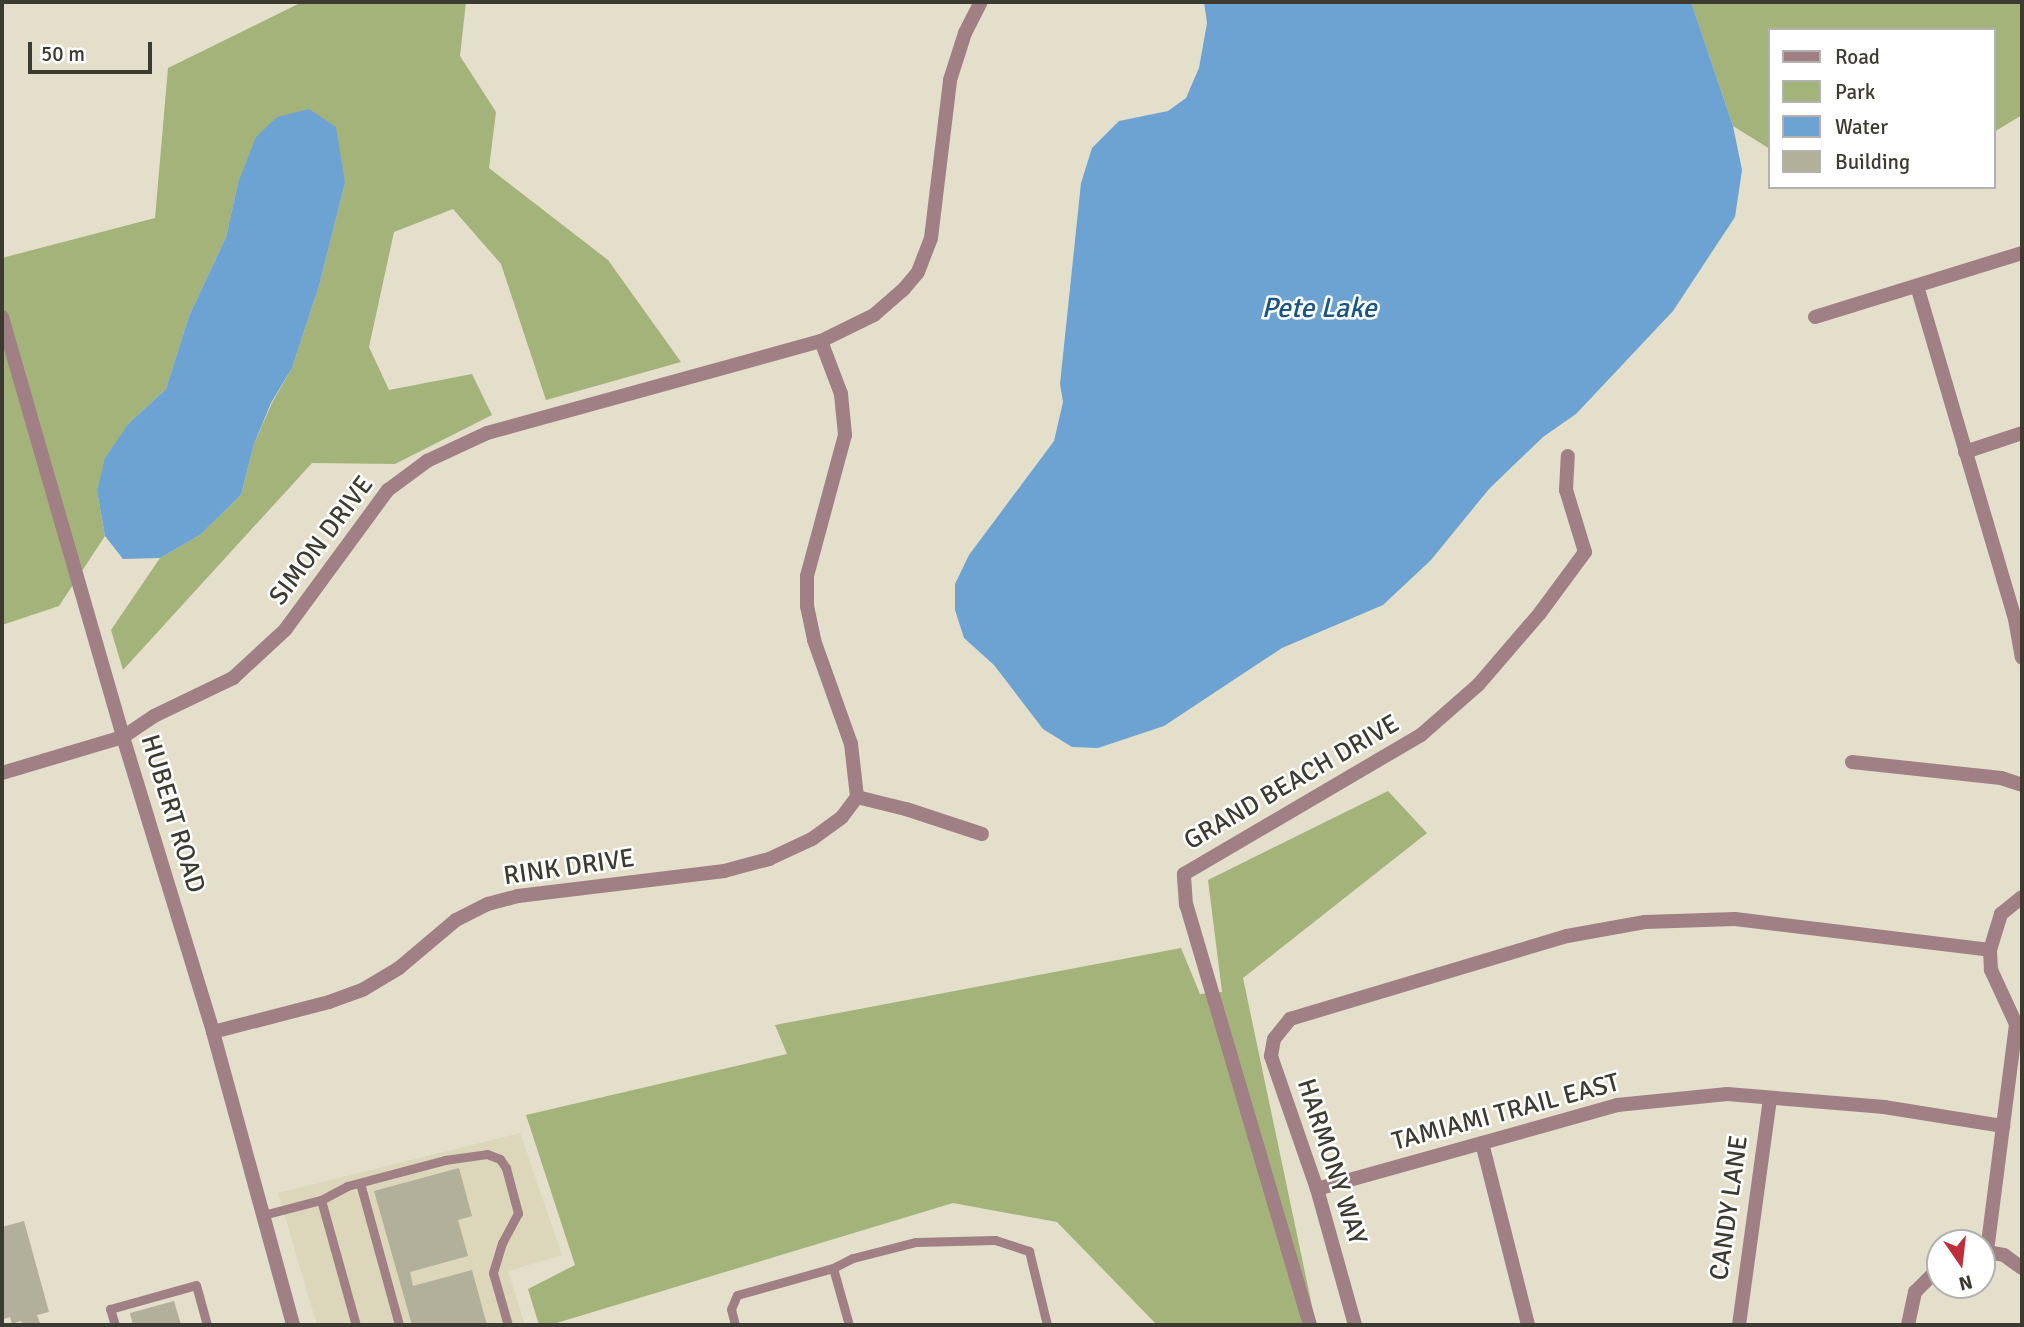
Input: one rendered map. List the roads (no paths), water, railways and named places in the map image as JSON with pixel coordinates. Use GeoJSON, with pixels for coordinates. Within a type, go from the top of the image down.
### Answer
{"type":"FeatureCollection","features":[{"type":"Feature","properties":{"kind":"street","name":"SIMON DRIVE"},"geometry":{"type":"LineString","coordinates":[[2,773],[123,737],[154,716],[233,678],[285,630],[388,490],[427,461],[487,433],[821,341],[873,315],[918,272],[931,238],[950,80],[965,33],[981,2]]}},
{"type":"Feature","properties":{"kind":"street"},"geometry":{"type":"LineString","coordinates":[[1815,317],[2022,253]]}},
{"type":"Feature","properties":{"kind":"street"},"geometry":{"type":"LineString","coordinates":[[1917,286],[1965,452],[2019,618],[2022,657]]}},
{"type":"Feature","properties":{"kind":"street","name":"HUBERT ROAD"},"geometry":{"type":"LineString","coordinates":[[2,317],[123,737],[213,1032],[293,1325]]}},
{"type":"Feature","properties":{"kind":"street"},"geometry":{"type":"LineString","coordinates":[[821,341],[841,394],[845,435],[807,576],[807,606],[814,640],[851,744],[856,797],[906,809],[982,834]]}},
{"type":"Feature","properties":{"kind":"street"},"geometry":{"type":"LineString","coordinates":[[1965,452],[2022,433]]}},
{"type":"Feature","properties":{"kind":"street","name":"GRAND BEACH DRIVE"},"geometry":{"type":"LineString","coordinates":[[1310,1325],[1186,905],[1184,874],[1421,735],[1479,684],[1540,613],[1586,552],[1566,490],[1568,456]]}},
{"type":"Feature","properties":{"kind":"street"},"geometry":{"type":"LineString","coordinates":[[1853,762],[2001,778],[2022,785]]}},
{"type":"Feature","properties":{"kind":"street","name":"RINK DRIVE"},"geometry":{"type":"LineString","coordinates":[[213,1032],[329,1002],[363,989],[399,968],[456,920],[488,904],[518,896],[724,871],[769,859],[811,839],[842,817],[856,797]]}},
{"type":"Feature","properties":{"kind":"street"},"geometry":{"type":"LineString","coordinates":[[1987,1229],[2019,1023],[1991,970],[1990,950],[2001,914],[2022,897]]}},
{"type":"Feature","properties":{"kind":"street","name":"HARMONY WAY"},"geometry":{"type":"LineString","coordinates":[[1355,1325],[1317,1189],[1271,1056],[1274,1039],[1290,1019],[1567,936],[1645,922],[1735,919],[1990,950]]}},
{"type":"Feature","properties":{"kind":"street","name":"TAMIAMI TRAIL EAST"},"geometry":{"type":"LineString","coordinates":[[1317,1189],[1617,1105],[1727,1094],[1884,1107],[2003,1126]]}},
{"type":"Feature","properties":{"kind":"street","name":"CANDY LANE"},"geometry":{"type":"LineString","coordinates":[[1739,1325],[1770,1098]]}},
{"type":"Feature","properties":{"kind":"street"},"geometry":{"type":"LineString","coordinates":[[1482,1143],[1528,1325]]}},
{"type":"Feature","properties":{"kind":"street"},"geometry":{"type":"LineString","coordinates":[[1996,1253],[2004,1255],[2022,1268]]}},
{"type":"Feature","properties":{"kind":"street"},"geometry":{"type":"LineString","coordinates":[[1908,1325],[1914,1292],[1926,1280]]}},
{"type":"Feature","properties":{"kind":"lane"},"geometry":{"type":"LineString","coordinates":[[263,1215],[321,1200],[360,1183],[469,1154],[486,1154],[500,1159],[506,1168],[518,1213],[502,1243],[493,1273],[508,1325]]}},
{"type":"Feature","properties":{"kind":"lane"},"geometry":{"type":"LineString","coordinates":[[360,1183],[399,1325]]}},
{"type":"Feature","properties":{"kind":"lane"},"geometry":{"type":"LineString","coordinates":[[321,1200],[356,1325]]}},
{"type":"Feature","properties":{"kind":"lane"},"geometry":{"type":"LineString","coordinates":[[735,1325],[731,1309],[737,1295],[832,1268],[853,1258],[916,1242],[995,1240],[1029,1251],[1047,1325]]}},
{"type":"Feature","properties":{"kind":"lane"},"geometry":{"type":"LineString","coordinates":[[832,1268],[849,1325]]}},
{"type":"Feature","properties":{"kind":"lane"},"geometry":{"type":"LineString","coordinates":[[115,1325],[110,1309],[196,1285],[207,1325]]}},
{"type":"Feature","properties":{"kind":"water","name":"Pete Lake"},"geometry":{"type":"Polygon","coordinates":[[[1204,2],[1691,2],[1733,126],[1742,170],[1735,217],[1673,311],[1576,414],[1543,437],[1489,489],[1431,560],[1383,605],[1282,648],[1164,726],[1098,748],[1072,747],[1043,729],[994,665],[964,638],[955,610],[955,584],[969,555],[1054,441],[1063,402],[1060,384],[1081,183],[1092,148],[1119,121],[1168,111],[1186,98],[1199,68],[1207,23],[1204,2]]]}},
{"type":"Feature","properties":{"kind":"water"},"geometry":{"type":"Polygon","coordinates":[[[309,109],[336,127],[345,183],[319,286],[292,368],[271,403],[254,444],[241,495],[200,535],[160,558],[123,559],[105,536],[97,491],[105,458],[129,423],[166,389],[189,316],[226,237],[238,183],[256,137],[277,117],[309,109]]]}}]}
